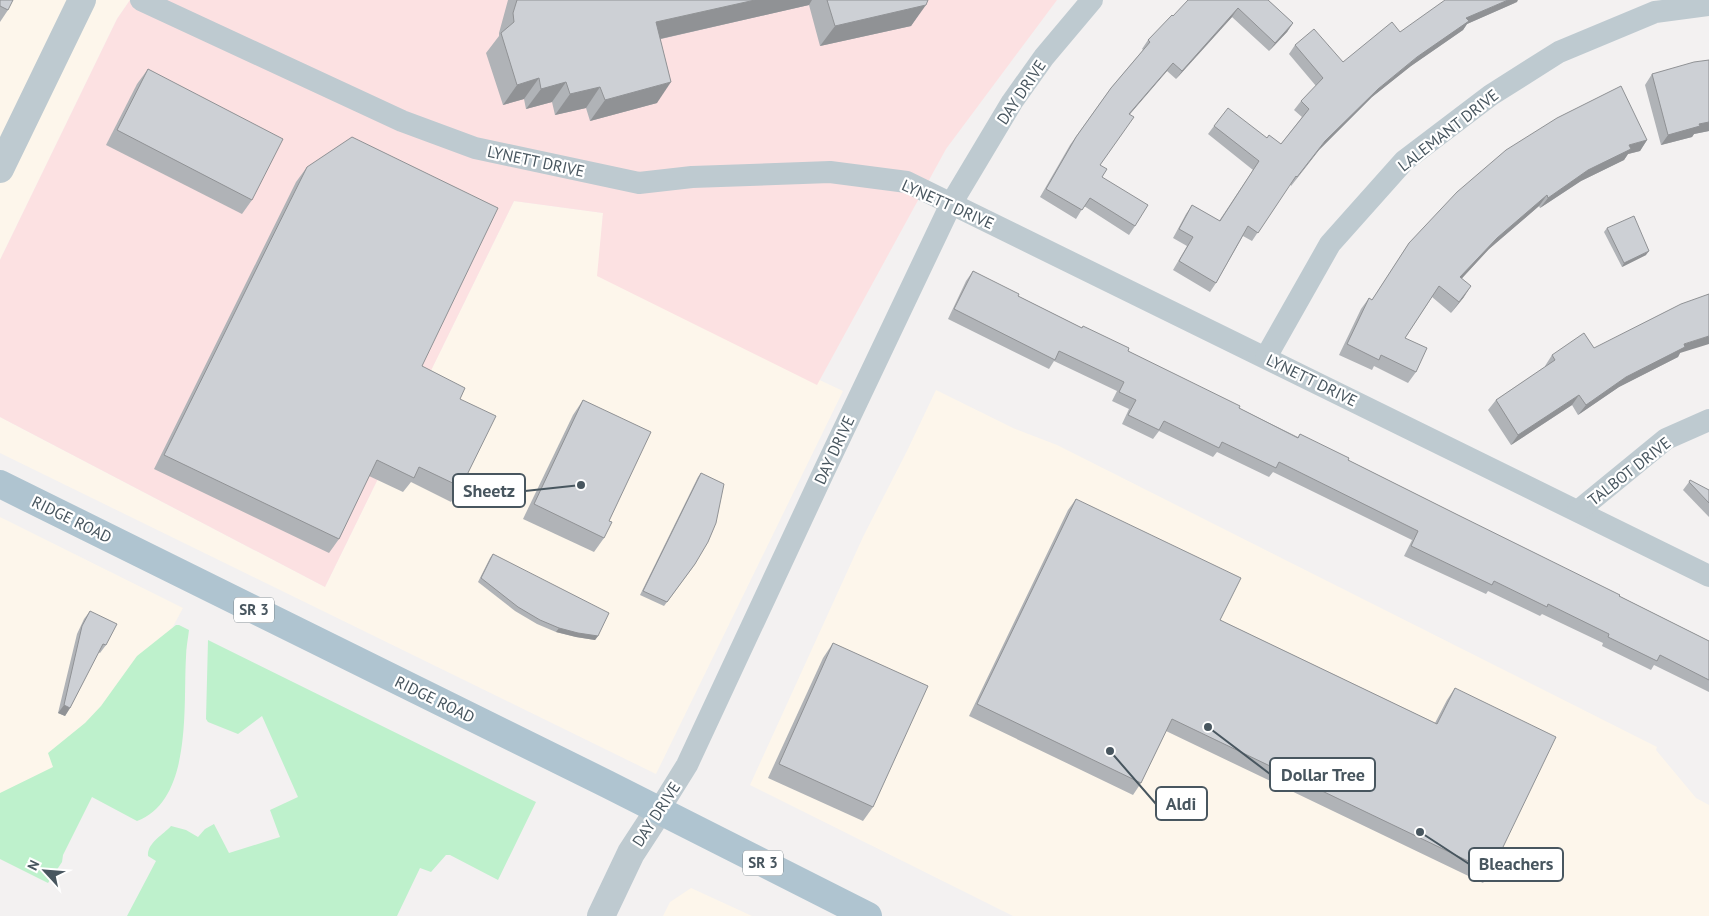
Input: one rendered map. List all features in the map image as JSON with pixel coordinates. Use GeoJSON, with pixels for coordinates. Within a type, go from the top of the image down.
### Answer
{"type":"FeatureCollection","features":[{"type":"Feature","properties":{"kind":"main road","name":"RIDGE ROAD"},"geometry":{"type":"LineString","coordinates":[[0,484],[659,810],[868,916]]}},
{"type":"Feature","properties":{"kind":"street"},"geometry":{"type":"LineString","coordinates":[[0,169],[82,0]]}},
{"type":"Feature","properties":{"kind":"street","name":"LYNETT DRIVE"},"geometry":{"type":"LineString","coordinates":[[141,0],[402,121],[469,147],[639,183],[692,177],[830,172],[907,182],[1709,576]]}},
{"type":"Feature","properties":{"kind":"street","name":"DAY DRIVE"},"geometry":{"type":"LineString","coordinates":[[600,916],[631,853],[687,765],[951,204],[1012,102],[1044,57],[1092,0]]}},
{"type":"Feature","properties":{"kind":"street","name":"LALEMANT DRIVE"},"geometry":{"type":"LineString","coordinates":[[1266,357],[1330,244],[1404,161],[1491,95],[1560,52],[1655,12],[1709,5]]}},
{"type":"Feature","properties":{"kind":"street","name":"TALBOT DRIVE"},"geometry":{"type":"LineString","coordinates":[[1578,511],[1666,439],[1709,420]]}},
{"type":"Feature","properties":{"kind":"shaded area"},"geometry":{"type":"Polygon","coordinates":[[[0,0],[130,0],[117,19],[0,260],[0,0]]]}},
{"type":"Feature","properties":{"kind":"shaded area"},"geometry":{"type":"Polygon","coordinates":[[[130,0],[1057,0],[946,149],[817,385],[597,276],[603,213],[514,201],[325,587],[0,417],[0,260],[117,19],[130,0]]]}},
{"type":"Feature","properties":{"kind":"shaded area"},"geometry":{"type":"Polygon","coordinates":[[[514,201],[603,213],[598,276],[843,391],[656,774],[0,453],[0,417],[325,587],[514,201]]]}},
{"type":"Feature","properties":{"kind":"shaded area"},"geometry":{"type":"Polygon","coordinates":[[[936,390],[1013,428],[1057,445],[1657,747],[1656,750],[1696,798],[1709,805],[1709,916],[1013,916],[750,785],[863,537],[936,390]]]}},
{"type":"Feature","properties":{"kind":"shaded area"},"geometry":{"type":"Polygon","coordinates":[[[0,517],[183,608],[106,752],[42,802],[0,802],[0,517]]]}},
{"type":"Feature","properties":{"kind":"shaded area"},"geometry":{"type":"Polygon","coordinates":[[[691,888],[752,916],[663,916],[670,902],[691,888]]]}},
{"type":"Feature","properties":{"kind":"green space"},"geometry":{"type":"Polygon","coordinates":[[[176,625],[189,630],[181,749],[176,773],[168,793],[155,810],[137,821],[92,797],[63,855],[62,862],[48,883],[0,859],[0,793],[53,767],[48,753],[85,723],[101,706],[137,656],[176,625]]]}},
{"type":"Feature","properties":{"kind":"green space"},"geometry":{"type":"Polygon","coordinates":[[[208,640],[536,802],[498,880],[450,855],[446,855],[431,872],[420,868],[397,916],[127,916],[156,861],[148,856],[148,851],[156,840],[171,826],[186,830],[198,837],[205,829],[214,824],[229,853],[280,837],[270,810],[298,797],[262,716],[238,734],[208,722],[206,719],[208,640]]]}},
{"type":"Feature","properties":{"kind":"building"},"geometry":{"type":"Polygon","coordinates":[[[0,0],[13,0],[8,10],[0,6],[0,0]]]}},
{"type":"Feature","properties":{"kind":"building"},"geometry":{"type":"Polygon","coordinates":[[[517,0],[755,0],[656,22],[671,82],[605,100],[600,87],[570,94],[566,82],[541,89],[539,78],[517,85],[501,33],[514,22],[513,13],[517,0]]]}},
{"type":"Feature","properties":{"kind":"building"},"geometry":{"type":"Polygon","coordinates":[[[827,0],[928,0],[926,5],[835,26],[827,0]]]}},
{"type":"Feature","properties":{"kind":"building"},"geometry":{"type":"Polygon","coordinates":[[[1188,0],[1268,0],[1293,23],[1275,43],[1238,8],[1182,71],[1173,63],[1129,114],[1134,117],[1100,165],[1107,169],[1102,177],[1148,205],[1135,226],[1090,198],[1082,210],[1046,189],[1076,137],[1111,88],[1150,42],[1148,40],[1188,0]]]}},
{"type":"Feature","properties":{"kind":"building"},"geometry":{"type":"Polygon","coordinates":[[[1445,0],[1508,0],[1466,18],[1469,21],[1417,57],[1378,89],[1325,141],[1296,176],[1258,233],[1248,226],[1216,283],[1179,261],[1193,237],[1179,229],[1192,205],[1220,221],[1259,161],[1214,126],[1228,108],[1267,138],[1269,135],[1281,144],[1309,109],[1301,101],[1323,78],[1295,45],[1314,29],[1343,62],[1392,22],[1400,32],[1445,0]]]}},
{"type":"Feature","properties":{"kind":"building"},"geometry":{"type":"Polygon","coordinates":[[[1709,60],[1709,122],[1668,135],[1652,74],[1694,62],[1709,60]]]}},
{"type":"Feature","properties":{"kind":"building"},"geometry":{"type":"Polygon","coordinates":[[[148,69],[283,139],[252,200],[117,130],[148,69]]]}},
{"type":"Feature","properties":{"kind":"building"},"geometry":{"type":"Polygon","coordinates":[[[1621,86],[1647,140],[1629,145],[1631,149],[1588,170],[1548,198],[1547,195],[1497,238],[1460,277],[1471,286],[1459,302],[1439,286],[1405,338],[1427,348],[1416,372],[1381,355],[1379,360],[1347,344],[1369,298],[1372,300],[1409,243],[1457,192],[1506,150],[1557,118],[1621,86]]]}},
{"type":"Feature","properties":{"kind":"building"},"geometry":{"type":"Polygon","coordinates":[[[352,137],[498,208],[422,366],[465,388],[460,399],[496,416],[461,487],[419,467],[414,478],[377,460],[339,539],[164,455],[307,167],[352,137]]]}},
{"type":"Feature","properties":{"kind":"building"},"geometry":{"type":"Polygon","coordinates":[[[1634,216],[1649,251],[1624,263],[1607,228],[1634,216]]]}},
{"type":"Feature","properties":{"kind":"building"},"geometry":{"type":"Polygon","coordinates":[[[973,271],[1082,328],[1083,326],[1129,348],[1128,351],[1240,406],[1239,408],[1298,438],[1300,434],[1349,458],[1348,460],[1709,641],[1709,680],[1660,655],[1657,661],[1608,637],[1609,634],[1548,604],[1547,607],[1494,581],[1492,585],[1411,546],[1418,531],[1279,462],[1276,468],[1222,442],[1219,448],[1164,421],[1159,430],[1128,415],[1136,400],[1119,392],[1124,382],[1059,351],[1055,360],[954,309],[973,271]]]}},
{"type":"Feature","properties":{"kind":"building"},"geometry":{"type":"Polygon","coordinates":[[[1709,294],[1709,336],[1684,344],[1685,347],[1626,377],[1586,405],[1579,395],[1518,435],[1496,400],[1555,360],[1552,355],[1584,333],[1594,348],[1681,304],[1709,294]]]}},
{"type":"Feature","properties":{"kind":"building"},"geometry":{"type":"Polygon","coordinates":[[[583,400],[651,432],[609,521],[612,522],[604,538],[534,504],[583,400]]]}},
{"type":"Feature","properties":{"kind":"building"},"geometry":{"type":"Polygon","coordinates":[[[701,473],[724,484],[716,523],[708,542],[695,564],[667,602],[643,591],[701,473]]]}},
{"type":"Feature","properties":{"kind":"building"},"geometry":{"type":"Polygon","coordinates":[[[1690,480],[1709,490],[1709,503],[1689,482],[1690,480]]]}},
{"type":"Feature","properties":{"kind":"building"},"geometry":{"type":"Polygon","coordinates":[[[1076,499],[1241,578],[1220,620],[1437,724],[1455,688],[1556,737],[1491,872],[1172,719],[1141,783],[977,704],[1076,499]]]}},
{"type":"Feature","properties":{"kind":"building"},"geometry":{"type":"Polygon","coordinates":[[[493,554],[609,613],[598,636],[559,628],[540,620],[518,607],[481,578],[493,554]]]}},
{"type":"Feature","properties":{"kind":"building"},"geometry":{"type":"Polygon","coordinates":[[[90,611],[117,624],[106,645],[103,644],[70,708],[64,705],[82,626],[90,611]]]}},
{"type":"Feature","properties":{"kind":"building"},"geometry":{"type":"Polygon","coordinates":[[[833,643],[928,686],[873,807],[779,764],[833,643]]]}},
{"type":"Feature","properties":{"kind":"place","name":"Sheetz"},"geometry":{"type":"Point","coordinates":[581,485]}},
{"type":"Feature","properties":{"kind":"place","name":"Dollar Tree"},"geometry":{"type":"Point","coordinates":[1208,727]}},
{"type":"Feature","properties":{"kind":"place","name":"Aldi"},"geometry":{"type":"Point","coordinates":[1110,751]}},
{"type":"Feature","properties":{"kind":"place","name":"Bleachers"},"geometry":{"type":"Point","coordinates":[1420,832]}}]}
